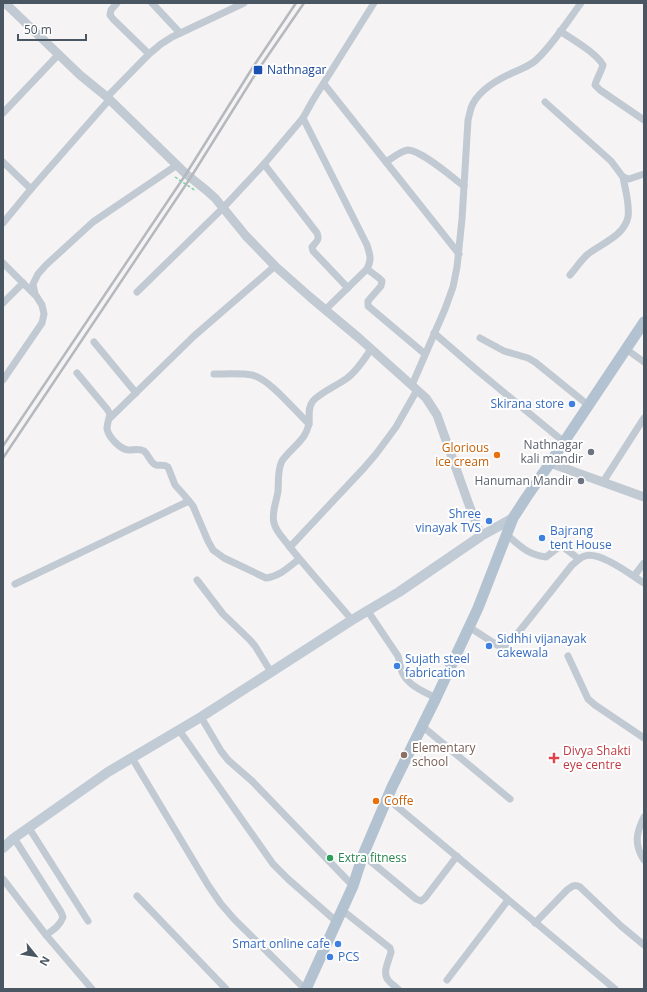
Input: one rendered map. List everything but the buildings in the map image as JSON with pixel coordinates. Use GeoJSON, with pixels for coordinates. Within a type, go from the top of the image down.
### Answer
{"type":"FeatureCollection","features":[{"type":"Feature","properties":{"kind":"main road"},"geometry":{"type":"LineString","coordinates":[[305,989],[353,886],[363,856],[392,788],[478,608],[513,518],[644,322]]}},
{"type":"Feature","properties":{"kind":"main road"},"geometry":{"type":"LineString","coordinates":[[3,848],[14,838],[108,772],[201,717],[367,610],[399,592],[482,536],[513,518]]}},
{"type":"Feature","properties":{"kind":"street"},"geometry":{"type":"LineString","coordinates":[[5,3],[186,174],[215,198],[246,236],[275,266],[426,398],[437,415],[468,502],[482,536]]}},
{"type":"Feature","properties":{"kind":"street"},"geometry":{"type":"LineString","coordinates":[[117,3],[111,10],[110,15],[149,54]]}},
{"type":"Feature","properties":{"kind":"street"},"geometry":{"type":"LineString","coordinates":[[152,3],[180,33]]}},
{"type":"Feature","properties":{"kind":"street"},"geometry":{"type":"LineString","coordinates":[[3,222],[108,99],[149,54],[161,44],[180,33],[244,3]]}},
{"type":"Feature","properties":{"kind":"street"},"geometry":{"type":"LineString","coordinates":[[137,292],[223,208],[264,164],[303,118],[374,3]]}},
{"type":"Feature","properties":{"kind":"street"},"geometry":{"type":"LineString","coordinates":[[290,547],[376,454],[396,427],[414,387],[425,354],[453,287],[459,254],[468,120],[472,107],[486,88],[508,75],[524,68],[545,51],[581,3]]}},
{"type":"Feature","properties":{"kind":"street"},"geometry":{"type":"LineString","coordinates":[[560,31],[600,60],[603,65],[595,85],[644,120]]}},
{"type":"Feature","properties":{"kind":"street"},"geometry":{"type":"LineString","coordinates":[[3,113],[58,54]]}},
{"type":"Feature","properties":{"kind":"street"},"geometry":{"type":"LineString","coordinates":[[324,84],[459,254]]}},
{"type":"Feature","properties":{"kind":"street"},"geometry":{"type":"LineString","coordinates":[[545,102],[611,161],[623,177],[628,205],[626,223],[620,232],[588,255],[570,276]]}},
{"type":"Feature","properties":{"kind":"street"},"geometry":{"type":"LineString","coordinates":[[303,118],[366,245],[370,254],[371,262],[367,269],[325,310]]}},
{"type":"Feature","properties":{"kind":"street"},"geometry":{"type":"LineString","coordinates":[[386,162],[402,151],[410,150],[417,152],[464,186]]}},
{"type":"Feature","properties":{"kind":"street"},"geometry":{"type":"LineString","coordinates":[[3,162],[31,188]]}},
{"type":"Feature","properties":{"kind":"street"},"geometry":{"type":"LineString","coordinates":[[264,164],[317,233],[318,241],[312,247],[313,251],[348,288]]}},
{"type":"Feature","properties":{"kind":"street"},"geometry":{"type":"LineString","coordinates":[[35,294],[33,284],[38,274],[93,222],[177,165]]}},
{"type":"Feature","properties":{"kind":"street"},"geometry":{"type":"LineString","coordinates":[[623,177],[628,179],[644,174]]}},
{"type":"Feature","properties":{"kind":"street"},"geometry":{"type":"LineString","coordinates":[[3,263],[35,294],[42,305],[44,314],[42,323],[3,380]]}},
{"type":"Feature","properties":{"kind":"street"},"geometry":{"type":"LineString","coordinates":[[275,266],[194,336],[110,418],[107,424],[109,435],[124,449],[140,449],[145,452],[156,465],[166,465],[175,485],[193,506],[213,550],[224,558],[266,578],[279,574],[299,559]]}},
{"type":"Feature","properties":{"kind":"street"},"geometry":{"type":"LineString","coordinates":[[367,269],[382,282],[381,286],[368,301],[368,306],[425,354]]}},
{"type":"Feature","properties":{"kind":"street"},"geometry":{"type":"LineString","coordinates":[[3,303],[23,283]]}},
{"type":"Feature","properties":{"kind":"street"},"geometry":{"type":"LineString","coordinates":[[434,333],[564,442]]}},
{"type":"Feature","properties":{"kind":"street"},"geometry":{"type":"LineString","coordinates":[[480,338],[504,351],[528,358],[535,362],[588,405]]}},
{"type":"Feature","properties":{"kind":"street"},"geometry":{"type":"LineString","coordinates":[[94,342],[136,393]]}},
{"type":"Feature","properties":{"kind":"street"},"geometry":{"type":"LineString","coordinates":[[352,620],[299,559],[277,530],[273,516],[278,489],[279,469],[283,460],[305,434],[308,424],[308,414],[312,401],[350,376],[361,364],[371,349]]}},
{"type":"Feature","properties":{"kind":"street"},"geometry":{"type":"LineString","coordinates":[[626,349],[644,362]]}},
{"type":"Feature","properties":{"kind":"street"},"geometry":{"type":"LineString","coordinates":[[77,373],[107,409],[110,414],[110,418]]}},
{"type":"Feature","properties":{"kind":"street"},"geometry":{"type":"LineString","coordinates":[[214,374],[251,374],[257,377],[273,387],[308,424]]}},
{"type":"Feature","properties":{"kind":"street"},"geometry":{"type":"LineString","coordinates":[[603,482],[644,418]]}},
{"type":"Feature","properties":{"kind":"street"},"geometry":{"type":"LineString","coordinates":[[550,463],[644,497]]}},
{"type":"Feature","properties":{"kind":"street"},"geometry":{"type":"LineString","coordinates":[[15,584],[189,501]]}},
{"type":"Feature","properties":{"kind":"street"},"geometry":{"type":"LineString","coordinates":[[506,535],[529,553],[537,556],[546,557],[559,547],[563,547],[579,558]]}},
{"type":"Feature","properties":{"kind":"street"},"geometry":{"type":"LineString","coordinates":[[469,627],[497,645],[502,647],[507,645],[572,565],[579,558],[585,555],[593,555],[602,558],[644,583]]}},
{"type":"Feature","properties":{"kind":"street"},"geometry":{"type":"LineString","coordinates":[[634,576],[644,563]]}},
{"type":"Feature","properties":{"kind":"street"},"geometry":{"type":"LineString","coordinates":[[197,580],[223,614],[255,646],[271,672]]}},
{"type":"Feature","properties":{"kind":"street"},"geometry":{"type":"LineString","coordinates":[[367,610],[398,656],[404,676],[416,687],[436,698]]}},
{"type":"Feature","properties":{"kind":"street"},"geometry":{"type":"LineString","coordinates":[[568,656],[588,699],[644,737]]}},
{"type":"Feature","properties":{"kind":"street"},"geometry":{"type":"LineString","coordinates":[[201,717],[228,760],[252,781],[353,886]]}},
{"type":"Feature","properties":{"kind":"street"},"geometry":{"type":"LineString","coordinates":[[422,726],[510,799]]}},
{"type":"Feature","properties":{"kind":"street"},"geometry":{"type":"LineString","coordinates":[[179,730],[273,864],[337,922]]}},
{"type":"Feature","properties":{"kind":"street"},"geometry":{"type":"LineString","coordinates":[[132,758],[208,885],[221,904],[235,920],[305,989]]}},
{"type":"Feature","properties":{"kind":"street"},"geometry":{"type":"LineString","coordinates":[[388,799],[615,989]]}},
{"type":"Feature","properties":{"kind":"street"},"geometry":{"type":"LineString","coordinates":[[644,817],[640,825],[637,839],[640,854],[644,860]]}},
{"type":"Feature","properties":{"kind":"street"},"geometry":{"type":"LineString","coordinates":[[29,828],[88,921]]}},
{"type":"Feature","properties":{"kind":"street"},"geometry":{"type":"LineString","coordinates":[[14,838],[63,917],[62,922],[46,935]]}},
{"type":"Feature","properties":{"kind":"street"},"geometry":{"type":"LineString","coordinates":[[363,856],[416,899],[421,901],[425,898],[457,856]]}},
{"type":"Feature","properties":{"kind":"street"},"geometry":{"type":"LineString","coordinates":[[3,879],[46,935],[92,989]]}},
{"type":"Feature","properties":{"kind":"street"},"geometry":{"type":"LineString","coordinates":[[535,923],[567,890],[576,885],[644,945]]}},
{"type":"Feature","properties":{"kind":"street"},"geometry":{"type":"LineString","coordinates":[[137,896],[226,989]]}},
{"type":"Feature","properties":{"kind":"street"},"geometry":{"type":"LineString","coordinates":[[447,980],[508,900]]}},
{"type":"Feature","properties":{"kind":"street"},"geometry":{"type":"LineString","coordinates":[[342,910],[390,948],[391,952],[386,976],[388,980],[398,989]]}},
{"type":"Feature","properties":{"kind":"path"},"geometry":{"type":"LineString","coordinates":[[175,177],[196,191]]}},
{"type":"Feature","properties":{"kind":"railway"},"geometry":{"type":"LineString","coordinates":[[3,446],[186,174],[253,67],[296,3]]}},
{"type":"Feature","properties":{"kind":"railway"},"geometry":{"type":"LineString","coordinates":[[3,458],[191,177],[258,70],[304,3]]}},
{"type":"Feature","properties":{"kind":"place","name":"Nathnagar"},"geometry":{"type":"Point","coordinates":[258,70]}},
{"type":"Feature","properties":{"kind":"place","name":"Skirana store"},"geometry":{"type":"Point","coordinates":[572,404]}},
{"type":"Feature","properties":{"kind":"place","name":"Nathnagar kali mandir"},"geometry":{"type":"Point","coordinates":[591,452]}},
{"type":"Feature","properties":{"kind":"place","name":"Glorious ice cream"},"geometry":{"type":"Point","coordinates":[497,455]}},
{"type":"Feature","properties":{"kind":"place","name":"Hanuman Mandir"},"geometry":{"type":"Point","coordinates":[581,481]}},
{"type":"Feature","properties":{"kind":"place","name":"Shree vinayak TVS"},"geometry":{"type":"Point","coordinates":[489,521]}},
{"type":"Feature","properties":{"kind":"place","name":"Bajrang tent House"},"geometry":{"type":"Point","coordinates":[542,538]}},
{"type":"Feature","properties":{"kind":"place","name":"Sidhhi vijanayak cakewala"},"geometry":{"type":"Point","coordinates":[489,646]}},
{"type":"Feature","properties":{"kind":"place","name":"Sujath steel fabrication"},"geometry":{"type":"Point","coordinates":[397,666]}},
{"type":"Feature","properties":{"kind":"place","name":"Elementary school"},"geometry":{"type":"Point","coordinates":[404,755]}},
{"type":"Feature","properties":{"kind":"place","name":"Divya Shakti eye centre"},"geometry":{"type":"Point","coordinates":[554,758]}},
{"type":"Feature","properties":{"kind":"place","name":"Coffe"},"geometry":{"type":"Point","coordinates":[376,801]}},
{"type":"Feature","properties":{"kind":"place","name":"Extra fitness"},"geometry":{"type":"Point","coordinates":[330,858]}},
{"type":"Feature","properties":{"kind":"place","name":"Smart online cafe"},"geometry":{"type":"Point","coordinates":[338,944]}},
{"type":"Feature","properties":{"kind":"place","name":"PCS"},"geometry":{"type":"Point","coordinates":[330,957]}}]}
